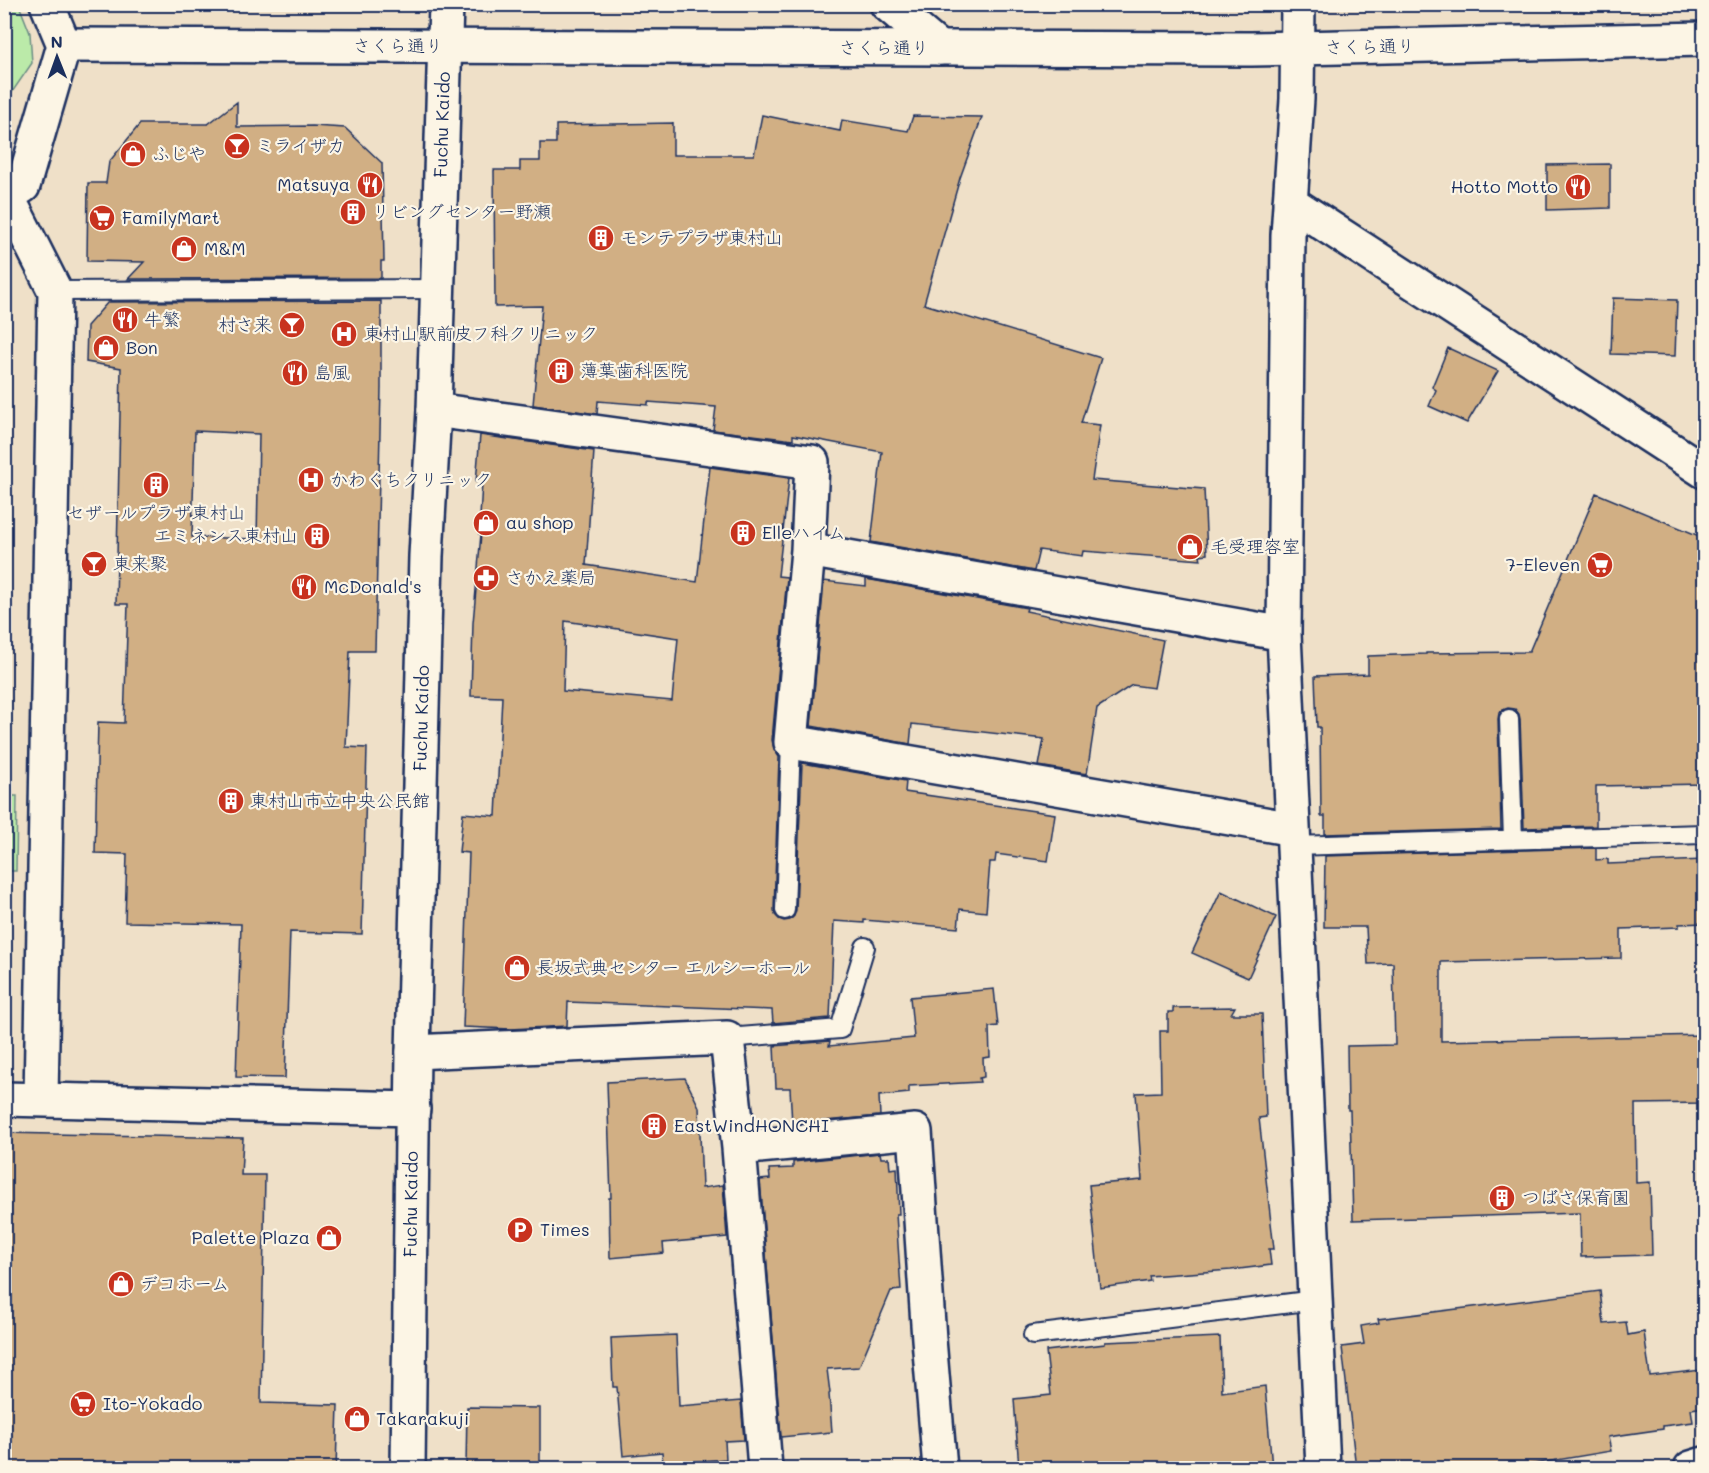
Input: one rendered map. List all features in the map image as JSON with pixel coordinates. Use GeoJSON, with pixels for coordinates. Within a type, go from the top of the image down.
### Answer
{"type":"FeatureCollection","features":[{"type":"Feature","properties":{"kind":"street"},"geometry":{"type":"LineString","coordinates":[[40,1099],[55,291],[6,196],[23,186],[64,45],[47,4]]}},
{"type":"Feature","properties":{"kind":"street","name":"Fuchu Kaido"},"geometry":{"type":"LineString","coordinates":[[408,1468],[414,1052],[426,556],[434,410],[446,4]]}},
{"type":"Feature","properties":{"kind":"street"},"geometry":{"type":"LineString","coordinates":[[887,4],[939,48]]}},
{"type":"Feature","properties":{"kind":"street"},"geometry":{"type":"LineString","coordinates":[[1298,4],[1297,99],[1288,235],[1284,634],[1323,1468]]}},
{"type":"Feature","properties":{"kind":"street","name":"さくら通り"},"geometry":{"type":"LineString","coordinates":[[64,45],[1251,49],[1704,39]]}},
{"type":"Feature","properties":{"kind":"street"},"geometry":{"type":"LineString","coordinates":[[1290,202],[1704,471]]}},
{"type":"Feature","properties":{"kind":"street"},"geometry":{"type":"LineString","coordinates":[[434,410],[812,462],[808,550],[791,742],[1293,838]]}},
{"type":"Feature","properties":{"kind":"street"},"geometry":{"type":"LineString","coordinates":[[808,550],[1284,634]]}},
{"type":"Feature","properties":{"kind":"street"},"geometry":{"type":"LineString","coordinates":[[414,1052],[727,1038],[739,1148],[765,1468]]}},
{"type":"Feature","properties":{"kind":"street"},"geometry":{"type":"LineString","coordinates":[[4,1099],[413,1109]]}},
{"type":"Feature","properties":{"kind":"street"},"geometry":{"type":"LineString","coordinates":[[739,1148],[915,1131],[940,1468]]}},
{"type":"Feature","properties":{"kind":"street"},"geometry":{"type":"LineString","coordinates":[[1691,1468],[1704,1464]]}},
{"type":"Feature","properties":{"kind":"lane"},"geometry":{"type":"LineString","coordinates":[[55,291],[438,289]]}},
{"type":"Feature","properties":{"kind":"lane"},"geometry":{"type":"LineString","coordinates":[[1509,718],[1513,840]]}},
{"type":"Feature","properties":{"kind":"lane"},"geometry":{"type":"LineString","coordinates":[[785,910],[791,742]]}},
{"type":"Feature","properties":{"kind":"lane"},"geometry":{"type":"LineString","coordinates":[[1293,838],[1513,840],[1704,834]]}},
{"type":"Feature","properties":{"kind":"lane"},"geometry":{"type":"LineString","coordinates":[[727,1038],[840,1029],[865,947]]}},
{"type":"Feature","properties":{"kind":"lane"},"geometry":{"type":"LineString","coordinates":[[1034,1335],[1315,1300]]}},
{"type":"Feature","properties":{"kind":"green space"},"geometry":{"type":"Polygon","coordinates":[[[5,4],[19,5],[30,33],[32,63],[5,106],[5,75],[11,64],[11,33],[5,21],[5,4]]]}},
{"type":"Feature","properties":{"kind":"green space"},"geometry":{"type":"Polygon","coordinates":[[[5,796],[17,796],[16,871],[5,871],[5,796]]]}},
{"type":"Feature","properties":{"kind":"building"},"geometry":{"type":"Polygon","coordinates":[[[237,102],[237,127],[345,128],[382,163],[384,261],[381,261],[381,278],[128,279],[144,262],[87,261],[88,183],[106,183],[109,162],[140,124],[208,124],[237,102]]]}},
{"type":"Feature","properties":{"kind":"building"},"geometry":{"type":"Polygon","coordinates":[[[762,115],[840,131],[842,120],[908,131],[913,116],[982,117],[960,178],[924,304],[1101,358],[1081,423],[1100,425],[1092,480],[1204,489],[1207,554],[1200,555],[1201,560],[1083,551],[1082,556],[1039,550],[1034,571],[871,542],[882,452],[793,435],[793,440],[713,430],[716,407],[598,401],[597,414],[533,405],[542,306],[495,307],[494,170],[520,170],[520,161],[540,161],[540,143],[556,143],[556,125],[673,123],[673,155],[754,155],[762,115]]]}},
{"type":"Feature","properties":{"kind":"building","name":"Hotto Motto"},"geometry":{"type":"Polygon","coordinates":[[[1610,164],[1610,208],[1547,210],[1547,165],[1610,164]]]}},
{"type":"Feature","properties":{"kind":"building"},"geometry":{"type":"Polygon","coordinates":[[[1613,298],[1677,300],[1675,356],[1611,354],[1613,298]]]}},
{"type":"Feature","properties":{"kind":"building"},"geometry":{"type":"Polygon","coordinates":[[[381,301],[375,651],[350,651],[346,747],[367,748],[362,934],[290,932],[285,1078],[236,1077],[241,924],[125,922],[127,854],[95,853],[98,722],[124,723],[128,604],[116,604],[121,368],[86,362],[87,326],[108,302],[381,301]],[[195,431],[192,537],[257,539],[259,434],[195,431]]]}},
{"type":"Feature","properties":{"kind":"building"},"geometry":{"type":"Polygon","coordinates":[[[1448,348],[1498,371],[1467,423],[1429,406],[1436,390],[1432,387],[1448,348]]]}},
{"type":"Feature","properties":{"kind":"building"},"geometry":{"type":"Polygon","coordinates":[[[480,435],[594,451],[586,565],[697,582],[710,467],[789,478],[778,576],[787,577],[772,740],[779,757],[774,910],[779,919],[790,920],[796,910],[802,763],[906,781],[905,792],[1055,814],[1048,861],[996,854],[995,862],[990,862],[986,912],[960,909],[958,928],[864,920],[864,923],[834,921],[830,1018],[773,1023],[772,1010],[568,1002],[567,1026],[511,1029],[463,1027],[469,853],[459,852],[463,813],[496,816],[502,697],[471,696],[473,623],[481,534],[479,534],[482,483],[476,482],[480,435]],[[565,621],[563,691],[672,701],[678,638],[565,621]]]}},
{"type":"Feature","properties":{"kind":"building"},"geometry":{"type":"Polygon","coordinates":[[[1596,493],[1704,538],[1704,784],[1596,786],[1596,826],[1524,828],[1520,719],[1515,709],[1508,708],[1499,713],[1498,719],[1501,829],[1325,834],[1325,816],[1321,816],[1320,727],[1317,727],[1315,676],[1368,674],[1368,656],[1529,652],[1596,493]]]}},
{"type":"Feature","properties":{"kind":"building"},"geometry":{"type":"Polygon","coordinates":[[[866,579],[1027,608],[1026,611],[1163,640],[1154,688],[1132,685],[1097,708],[1087,774],[1039,766],[1044,739],[912,724],[910,744],[811,726],[824,581],[866,586],[866,579]]]}},
{"type":"Feature","properties":{"kind":"building"},"geometry":{"type":"Polygon","coordinates":[[[1596,848],[1596,860],[1608,859],[1608,864],[1704,860],[1704,923],[1679,924],[1679,927],[1621,929],[1621,958],[1441,962],[1441,1041],[1704,1035],[1704,1103],[1635,1104],[1636,1183],[1650,1182],[1652,1255],[1581,1257],[1580,1213],[1353,1220],[1347,1046],[1395,1045],[1393,963],[1368,964],[1366,927],[1324,927],[1325,856],[1596,848]]]}},
{"type":"Feature","properties":{"kind":"building"},"geometry":{"type":"Polygon","coordinates":[[[1221,891],[1276,917],[1248,978],[1192,953],[1221,891]]]}},
{"type":"Feature","properties":{"kind":"building"},"geometry":{"type":"Polygon","coordinates":[[[994,989],[998,1026],[989,1027],[990,1057],[983,1058],[984,1077],[979,1078],[980,1082],[909,1086],[909,1093],[879,1096],[880,1116],[792,1124],[790,1088],[776,1088],[774,1046],[830,1041],[829,1046],[914,1038],[910,997],[994,989]]]}},
{"type":"Feature","properties":{"kind":"building"},"geometry":{"type":"Polygon","coordinates":[[[1235,1007],[1231,1014],[1262,1014],[1266,1117],[1259,1118],[1274,1249],[1269,1249],[1271,1265],[1149,1276],[1150,1281],[1100,1288],[1089,1185],[1142,1180],[1136,1093],[1161,1092],[1160,1031],[1168,1031],[1168,1012],[1173,1012],[1173,1008],[1235,1007]]]}},
{"type":"Feature","properties":{"kind":"building"},"geometry":{"type":"Polygon","coordinates":[[[685,1078],[699,1107],[702,1188],[723,1185],[727,1237],[663,1243],[664,1253],[610,1258],[609,1198],[611,1198],[607,1082],[685,1078]]]}},
{"type":"Feature","properties":{"kind":"building"},"geometry":{"type":"Polygon","coordinates":[[[4,1133],[243,1138],[241,1175],[265,1175],[261,1403],[338,1405],[336,1468],[4,1468],[4,1133]]]}},
{"type":"Feature","properties":{"kind":"building"},"geometry":{"type":"Polygon","coordinates":[[[880,1153],[881,1158],[889,1158],[890,1169],[897,1168],[899,1214],[896,1214],[901,1290],[891,1291],[859,1367],[827,1369],[832,1432],[781,1437],[760,1180],[770,1179],[769,1169],[793,1168],[793,1162],[880,1153]]]}},
{"type":"Feature","properties":{"kind":"building"},"geometry":{"type":"Polygon","coordinates":[[[1600,1291],[1604,1324],[1626,1322],[1628,1335],[1644,1332],[1650,1376],[1701,1370],[1704,1407],[1691,1409],[1693,1422],[1608,1437],[1611,1451],[1510,1468],[1356,1468],[1342,1347],[1364,1344],[1361,1326],[1379,1323],[1378,1319],[1600,1291]]]}},
{"type":"Feature","properties":{"kind":"building"},"geometry":{"type":"Polygon","coordinates":[[[676,1335],[679,1406],[741,1401],[744,1440],[725,1441],[726,1459],[663,1464],[662,1452],[623,1456],[617,1387],[613,1387],[611,1338],[676,1335]]]}},
{"type":"Feature","properties":{"kind":"building"},"geometry":{"type":"Polygon","coordinates":[[[1220,1337],[1222,1392],[1265,1386],[1272,1468],[1019,1468],[1014,1399],[1051,1395],[1046,1351],[1105,1344],[1105,1342],[1220,1337]]]}},
{"type":"Feature","properties":{"kind":"building"},"geometry":{"type":"Polygon","coordinates":[[[467,1407],[540,1408],[540,1468],[466,1468],[467,1407]]]}},
{"type":"Feature","properties":{"kind":"place","name":"ミライザカ"},"geometry":{"type":"Point","coordinates":[237,146]}},
{"type":"Feature","properties":{"kind":"place","name":"ふじや"},"geometry":{"type":"Point","coordinates":[133,154]}},
{"type":"Feature","properties":{"kind":"place","name":"Matsuya"},"geometry":{"type":"Point","coordinates":[370,185]}},
{"type":"Feature","properties":{"kind":"place","name":"Hotto Motto"},"geometry":{"type":"Point","coordinates":[1578,187]}},
{"type":"Feature","properties":{"kind":"place","name":"リビングセンター野瀬"},"geometry":{"type":"Point","coordinates":[353,212]}},
{"type":"Feature","properties":{"kind":"place","name":"FamilyMart"},"geometry":{"type":"Point","coordinates":[102,218]}},
{"type":"Feature","properties":{"kind":"place","name":"モンテプラザ東村山"},"geometry":{"type":"Point","coordinates":[601,238]}},
{"type":"Feature","properties":{"kind":"place","name":"M&M"},"geometry":{"type":"Point","coordinates":[184,249]}},
{"type":"Feature","properties":{"kind":"place","name":"牛繁"},"geometry":{"type":"Point","coordinates":[125,320]}},
{"type":"Feature","properties":{"kind":"place","name":"村さ来"},"geometry":{"type":"Point","coordinates":[292,325]}},
{"type":"Feature","properties":{"kind":"place","name":"東村山駅前皮フ科クリニック"},"geometry":{"type":"Point","coordinates":[344,334]}},
{"type":"Feature","properties":{"kind":"place","name":"Bon"},"geometry":{"type":"Point","coordinates":[106,348]}},
{"type":"Feature","properties":{"kind":"place","name":"薄葉歯科医院"},"geometry":{"type":"Point","coordinates":[561,371]}},
{"type":"Feature","properties":{"kind":"place","name":"島風"},"geometry":{"type":"Point","coordinates":[295,373]}},
{"type":"Feature","properties":{"kind":"place","name":"かわぐちクリニック"},"geometry":{"type":"Point","coordinates":[311,480]}},
{"type":"Feature","properties":{"kind":"place","name":"セザールプラザ東村山"},"geometry":{"type":"Point","coordinates":[156,485]}},
{"type":"Feature","properties":{"kind":"place","name":"au shop"},"geometry":{"type":"Point","coordinates":[486,523]}},
{"type":"Feature","properties":{"kind":"place","name":"Elleハイム"},"geometry":{"type":"Point","coordinates":[743,533]}},
{"type":"Feature","properties":{"kind":"place","name":"エミネンス東村山"},"geometry":{"type":"Point","coordinates":[317,536]}},
{"type":"Feature","properties":{"kind":"place","name":"毛受理容室"},"geometry":{"type":"Point","coordinates":[1190,547]}},
{"type":"Feature","properties":{"kind":"place","name":"東来聚"},"geometry":{"type":"Point","coordinates":[94,564]}},
{"type":"Feature","properties":{"kind":"place","name":"7-Eleven"},"geometry":{"type":"Point","coordinates":[1600,565]}},
{"type":"Feature","properties":{"kind":"place","name":"さかえ薬局"},"geometry":{"type":"Point","coordinates":[486,578]}},
{"type":"Feature","properties":{"kind":"place","name":"McDonald's"},"geometry":{"type":"Point","coordinates":[304,587]}},
{"type":"Feature","properties":{"kind":"place","name":"東村山市立中央公民館"},"geometry":{"type":"Point","coordinates":[231,801]}},
{"type":"Feature","properties":{"kind":"place","name":"長坂式典センター エルシーホール"},"geometry":{"type":"Point","coordinates":[517,968]}},
{"type":"Feature","properties":{"kind":"place","name":"EastWindHONCHI"},"geometry":{"type":"Point","coordinates":[654,1126]}},
{"type":"Feature","properties":{"kind":"place","name":"つばさ保育園"},"geometry":{"type":"Point","coordinates":[1502,1198]}},
{"type":"Feature","properties":{"kind":"place","name":"Times"},"geometry":{"type":"Point","coordinates":[520,1230]}},
{"type":"Feature","properties":{"kind":"place","name":"Palette Plaza"},"geometry":{"type":"Point","coordinates":[329,1238]}},
{"type":"Feature","properties":{"kind":"place","name":"デコホーム"},"geometry":{"type":"Point","coordinates":[121,1284]}},
{"type":"Feature","properties":{"kind":"place","name":"Ito-Yokado"},"geometry":{"type":"Point","coordinates":[83,1404]}},
{"type":"Feature","properties":{"kind":"place","name":"Takarakuji"},"geometry":{"type":"Point","coordinates":[357,1419]}}]}
